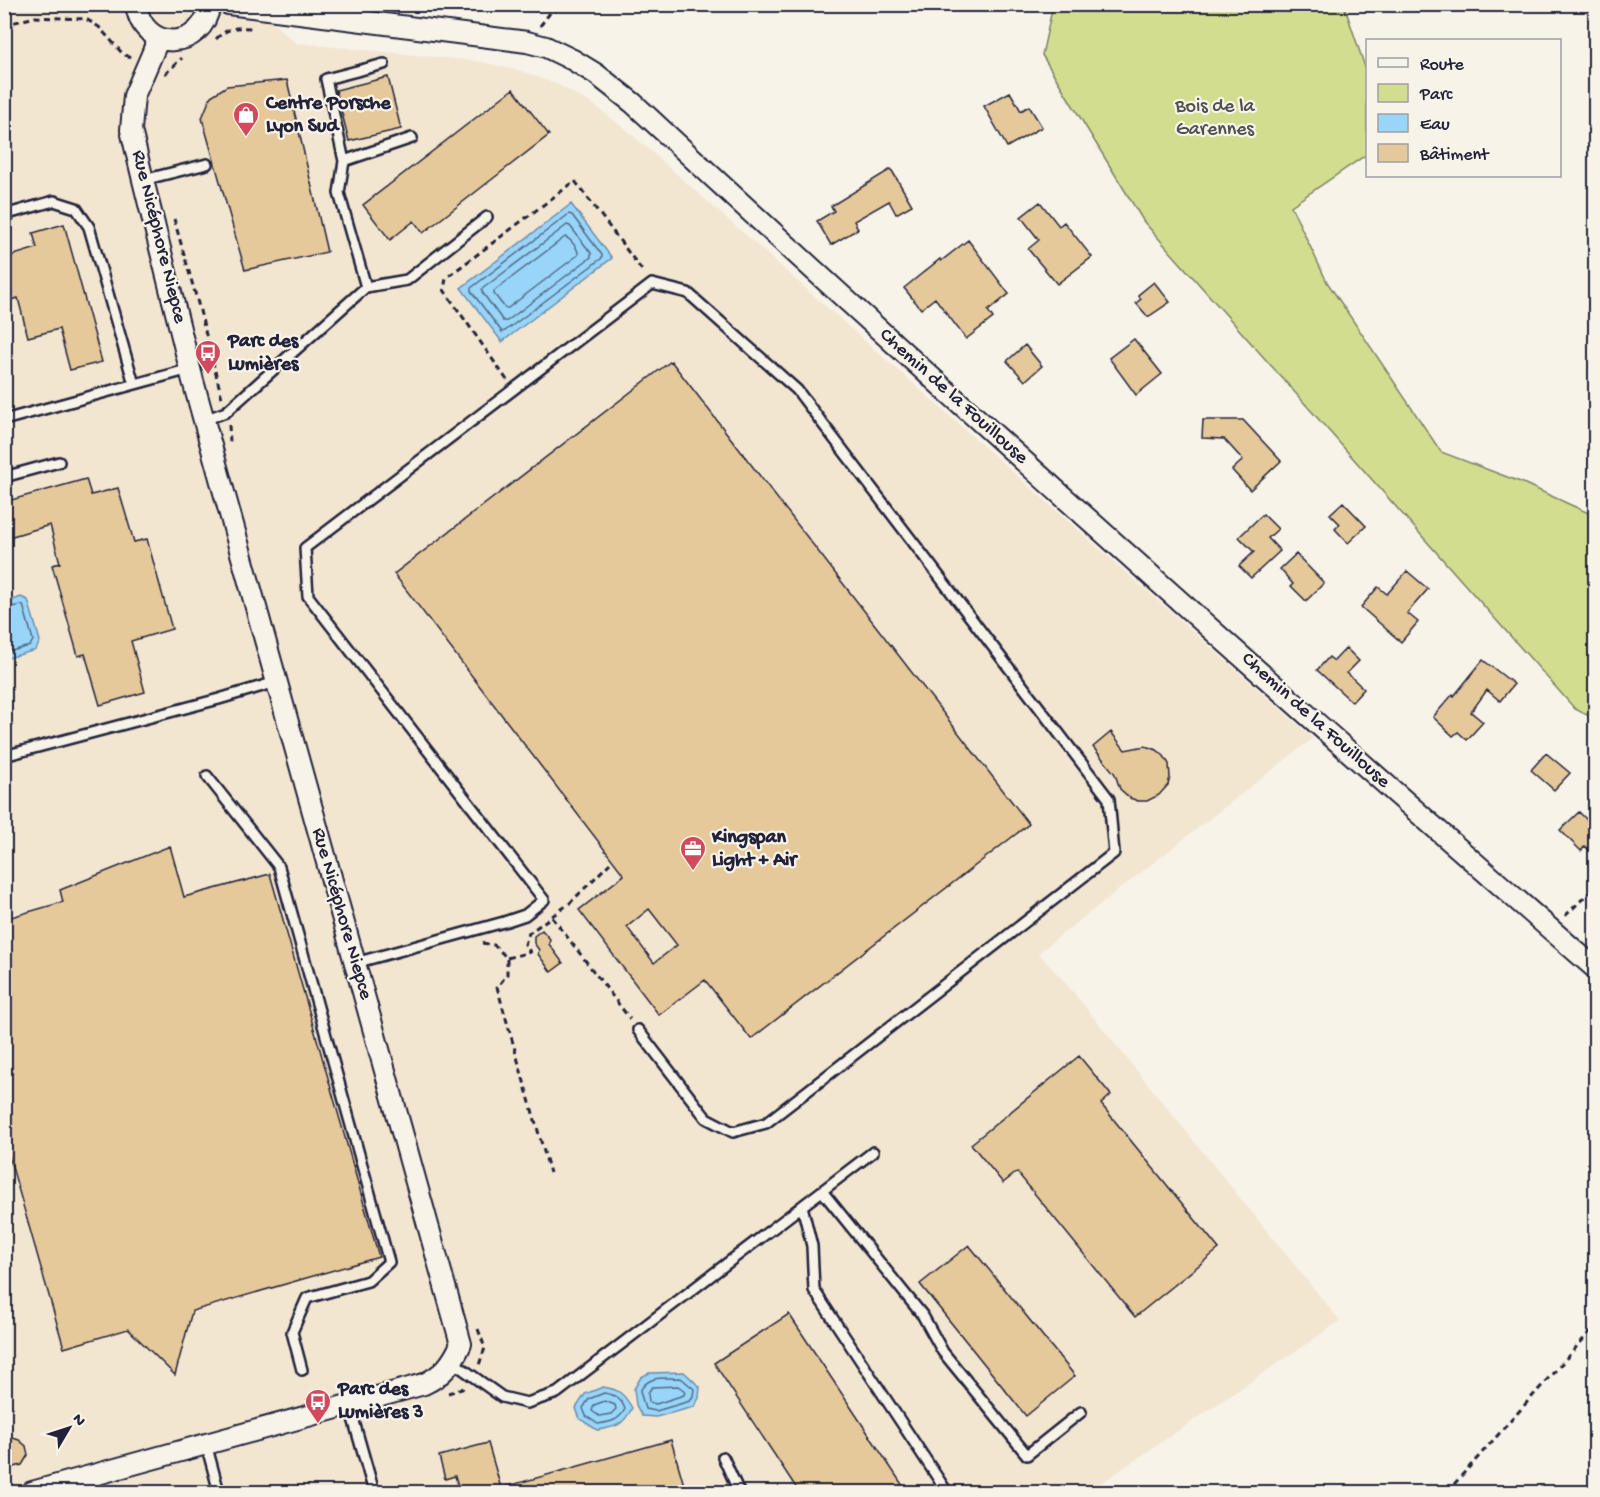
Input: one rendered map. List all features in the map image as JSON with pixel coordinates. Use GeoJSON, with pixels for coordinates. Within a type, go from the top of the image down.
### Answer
{"type":"FeatureCollection","features":[{"type":"Feature","properties":{"kind":"street"},"geometry":{"type":"LineString","coordinates":[[136,4],[137,14],[149,33],[173,41],[188,38],[200,29],[208,16],[210,4]]}},
{"type":"Feature","properties":{"kind":"street","name":"Chemin de la Fouillouse"},"geometry":{"type":"LineString","coordinates":[[241,5],[283,8],[508,38],[546,47],[596,74],[633,103],[974,416],[1596,969]]}},
{"type":"Feature","properties":{"kind":"street","name":"Rue Nicéphore Niepce"},"geometry":{"type":"LineString","coordinates":[[159,38],[134,96],[131,130],[190,369],[456,1321],[461,1344],[453,1362]]}},
{"type":"Feature","properties":{"kind":"street"},"geometry":{"type":"LineString","coordinates":[[32,1492],[424,1384],[438,1377],[453,1362]]}},
{"type":"Feature","properties":{"kind":"lane"},"geometry":{"type":"LineString","coordinates":[[366,287],[339,194],[344,161],[326,80],[384,64]]}},
{"type":"Feature","properties":{"kind":"lane"},"geometry":{"type":"LineString","coordinates":[[344,161],[412,138]]}},
{"type":"Feature","properties":{"kind":"lane"},"geometry":{"type":"LineString","coordinates":[[143,180],[207,164]]}},
{"type":"Feature","properties":{"kind":"lane"},"geometry":{"type":"LineString","coordinates":[[4,214],[54,201],[76,208],[89,227],[134,384]]}},
{"type":"Feature","properties":{"kind":"lane"},"geometry":{"type":"LineString","coordinates":[[204,420],[226,411],[366,287],[407,280],[487,217]]}},
{"type":"Feature","properties":{"kind":"lane"},"geometry":{"type":"LineString","coordinates":[[355,963],[525,915],[544,900],[308,596],[305,548],[652,285],[688,293],[797,390],[1109,799],[1114,853],[766,1123],[733,1132],[706,1118],[638,1030]]}},
{"type":"Feature","properties":{"kind":"lane"},"geometry":{"type":"LineString","coordinates":[[4,420],[190,369]]}},
{"type":"Feature","properties":{"kind":"lane"},"geometry":{"type":"LineString","coordinates":[[4,477],[59,462]]}},
{"type":"Feature","properties":{"kind":"lane"},"geometry":{"type":"LineString","coordinates":[[4,756],[276,682]]}},
{"type":"Feature","properties":{"kind":"lane"},"geometry":{"type":"LineString","coordinates":[[207,776],[279,867],[389,1262],[368,1281],[307,1299],[292,1332],[302,1370]]}},
{"type":"Feature","properties":{"kind":"lane"},"geometry":{"type":"LineString","coordinates":[[453,1362],[502,1397],[527,1403],[557,1393],[873,1152]]}},
{"type":"Feature","properties":{"kind":"lane"},"geometry":{"type":"LineString","coordinates":[[822,1191],[923,1316],[943,1352],[1027,1455],[1081,1412]]}},
{"type":"Feature","properties":{"kind":"lane"},"geometry":{"type":"LineString","coordinates":[[802,1206],[812,1246],[814,1290],[947,1492]]}},
{"type":"Feature","properties":{"kind":"lane"},"geometry":{"type":"LineString","coordinates":[[349,1404],[374,1492]]}},
{"type":"Feature","properties":{"kind":"lane"},"geometry":{"type":"LineString","coordinates":[[206,1444],[219,1492]]}},
{"type":"Feature","properties":{"kind":"lane"},"geometry":{"type":"LineString","coordinates":[[723,1456],[739,1492]]}},
{"type":"Feature","properties":{"kind":"path"},"geometry":{"type":"LineString","coordinates":[[527,42],[550,13],[566,4]]}},
{"type":"Feature","properties":{"kind":"path"},"geometry":{"type":"LineString","coordinates":[[4,25],[35,17],[86,19],[99,27],[122,53],[146,66]]}},
{"type":"Feature","properties":{"kind":"path"},"geometry":{"type":"LineString","coordinates":[[211,44],[223,32],[235,27],[256,28]]}},
{"type":"Feature","properties":{"kind":"path"},"geometry":{"type":"LineString","coordinates":[[161,83],[165,74],[182,58]]}},
{"type":"Feature","properties":{"kind":"path"},"geometry":{"type":"LineString","coordinates":[[514,389],[444,290],[446,278],[455,271],[575,181],[652,285]]}},
{"type":"Feature","properties":{"kind":"path"},"geometry":{"type":"LineString","coordinates":[[173,217],[197,298],[226,411],[231,434],[230,444]]}},
{"type":"Feature","properties":{"kind":"path"},"geometry":{"type":"LineString","coordinates":[[507,958],[530,952],[525,944],[529,933],[570,903],[610,862]]}},
{"type":"Feature","properties":{"kind":"path"},"geometry":{"type":"LineString","coordinates":[[1551,930],[1596,886]]}},
{"type":"Feature","properties":{"kind":"path"},"geometry":{"type":"LineString","coordinates":[[551,917],[638,1030]]}},
{"type":"Feature","properties":{"kind":"path"},"geometry":{"type":"LineString","coordinates":[[476,929],[478,943],[494,945],[507,958],[507,975],[497,987],[550,1173]]}},
{"type":"Feature","properties":{"kind":"path"},"geometry":{"type":"LineString","coordinates":[[1447,1492],[1596,1325]]}},
{"type":"Feature","properties":{"kind":"path"},"geometry":{"type":"LineString","coordinates":[[439,1396],[462,1389],[474,1377],[485,1348],[477,1327]]}},
{"type":"Feature","properties":{"kind":"shaded area","name":"Parc des Lumières"},"geometry":{"type":"Polygon","coordinates":[[[5,5],[252,5],[296,43],[476,61],[521,71],[559,85],[594,105],[628,131],[1313,738],[1038,953],[1064,981],[1340,1321],[1088,1492],[5,1492],[5,5]]]}},
{"type":"Feature","properties":{"kind":"green space","name":"Bois de la Garennes"},"geometry":{"type":"Polygon","coordinates":[[[1053,5],[1344,5],[1366,70],[1366,155],[1291,206],[1327,282],[1441,452],[1523,483],[1595,516],[1595,719],[1575,709],[1144,222],[1042,55],[1053,5]]]}},
{"type":"Feature","properties":{"kind":"water"},"geometry":{"type":"Polygon","coordinates":[[[571,204],[612,258],[502,342],[461,288],[571,204]]]}},
{"type":"Feature","properties":{"kind":"water"},"geometry":{"type":"Polygon","coordinates":[[[21,597],[28,600],[40,641],[36,650],[5,659],[5,603],[21,597]]]}},
{"type":"Feature","properties":{"kind":"water"},"geometry":{"type":"Polygon","coordinates":[[[684,1372],[700,1387],[699,1398],[694,1407],[656,1417],[642,1416],[636,1405],[634,1389],[641,1377],[649,1373],[684,1372]]]}},
{"type":"Feature","properties":{"kind":"water"},"geometry":{"type":"Polygon","coordinates":[[[603,1387],[620,1393],[632,1408],[618,1425],[597,1430],[580,1419],[576,1408],[585,1394],[603,1387]]]}},
{"type":"Feature","properties":{"kind":"building"},"geometry":{"type":"Polygon","coordinates":[[[388,77],[401,129],[349,141],[336,90],[388,77]]]}},
{"type":"Feature","properties":{"kind":"building"},"geometry":{"type":"Polygon","coordinates":[[[287,80],[327,252],[245,270],[202,118],[211,96],[227,86],[287,80]]]}},
{"type":"Feature","properties":{"kind":"building"},"geometry":{"type":"Polygon","coordinates":[[[513,89],[549,135],[423,233],[414,221],[390,240],[363,205],[513,89]]]}},
{"type":"Feature","properties":{"kind":"building"},"geometry":{"type":"Polygon","coordinates":[[[1010,92],[1021,111],[1029,106],[1042,127],[1007,147],[984,106],[1010,92]]]}},
{"type":"Feature","properties":{"kind":"building"},"geometry":{"type":"Polygon","coordinates":[[[891,169],[912,205],[896,214],[889,201],[854,221],[858,229],[831,245],[817,221],[834,211],[831,206],[891,169]]]}},
{"type":"Feature","properties":{"kind":"building"},"geometry":{"type":"Polygon","coordinates":[[[1040,202],[1059,226],[1064,222],[1092,257],[1057,284],[1028,249],[1039,240],[1021,217],[1040,202]]]}},
{"type":"Feature","properties":{"kind":"building"},"geometry":{"type":"Polygon","coordinates":[[[64,224],[102,362],[70,370],[59,329],[28,337],[18,298],[4,302],[4,258],[37,248],[33,233],[64,224]]]}},
{"type":"Feature","properties":{"kind":"building"},"geometry":{"type":"Polygon","coordinates":[[[968,240],[1009,294],[988,311],[993,318],[966,339],[935,298],[921,309],[904,288],[968,240]]]}},
{"type":"Feature","properties":{"kind":"building"},"geometry":{"type":"Polygon","coordinates":[[[1154,282],[1170,302],[1148,317],[1136,303],[1141,299],[1138,295],[1154,282]]]}},
{"type":"Feature","properties":{"kind":"building"},"geometry":{"type":"Polygon","coordinates":[[[1134,339],[1162,374],[1136,395],[1109,358],[1134,339]]]}},
{"type":"Feature","properties":{"kind":"building"},"geometry":{"type":"Polygon","coordinates":[[[1025,345],[1042,366],[1025,381],[1007,361],[1025,345]]]}},
{"type":"Feature","properties":{"kind":"building"},"geometry":{"type":"Polygon","coordinates":[[[671,361],[1029,824],[751,1039],[705,980],[659,1015],[579,910],[624,875],[394,574],[671,361]],[[649,909],[627,927],[654,963],[677,945],[649,909]]]}},
{"type":"Feature","properties":{"kind":"building"},"geometry":{"type":"Polygon","coordinates":[[[1203,420],[1243,420],[1281,461],[1250,490],[1232,470],[1243,460],[1224,439],[1202,438],[1203,420]]]}},
{"type":"Feature","properties":{"kind":"building"},"geometry":{"type":"Polygon","coordinates":[[[86,479],[91,495],[118,488],[134,542],[147,539],[172,629],[131,641],[145,692],[100,705],[85,654],[78,656],[52,565],[60,563],[50,525],[9,537],[4,521],[4,502],[86,479]]]}},
{"type":"Feature","properties":{"kind":"building"},"geometry":{"type":"Polygon","coordinates":[[[1343,502],[1366,526],[1348,543],[1335,529],[1340,524],[1330,514],[1343,502]]]}},
{"type":"Feature","properties":{"kind":"building"},"geometry":{"type":"Polygon","coordinates":[[[1263,514],[1278,529],[1268,538],[1280,551],[1251,578],[1239,566],[1254,552],[1239,537],[1263,514]]]}},
{"type":"Feature","properties":{"kind":"building"},"geometry":{"type":"Polygon","coordinates":[[[1296,554],[1324,583],[1306,601],[1291,586],[1293,584],[1280,569],[1296,554]]]}},
{"type":"Feature","properties":{"kind":"building"},"geometry":{"type":"Polygon","coordinates":[[[1407,571],[1428,589],[1407,613],[1418,622],[1401,642],[1361,607],[1378,587],[1387,594],[1407,571]]]}},
{"type":"Feature","properties":{"kind":"building"},"geometry":{"type":"Polygon","coordinates":[[[1346,648],[1359,661],[1347,673],[1364,689],[1352,702],[1317,670],[1329,657],[1334,661],[1346,648]]]}},
{"type":"Feature","properties":{"kind":"building"},"geometry":{"type":"Polygon","coordinates":[[[1483,660],[1514,684],[1500,701],[1487,690],[1471,712],[1483,722],[1467,740],[1458,732],[1453,736],[1433,717],[1453,694],[1454,696],[1483,660]]]}},
{"type":"Feature","properties":{"kind":"building"},"geometry":{"type":"Polygon","coordinates":[[[1111,732],[1125,750],[1145,746],[1157,750],[1164,756],[1169,764],[1170,777],[1168,785],[1159,795],[1147,801],[1138,801],[1130,798],[1120,789],[1115,774],[1093,747],[1111,732]]]}},
{"type":"Feature","properties":{"kind":"building"},"geometry":{"type":"Polygon","coordinates":[[[1546,753],[1570,773],[1554,790],[1531,770],[1546,753]]]}},
{"type":"Feature","properties":{"kind":"building"},"geometry":{"type":"Polygon","coordinates":[[[1579,812],[1596,829],[1596,857],[1585,846],[1581,851],[1560,830],[1579,812]]]}},
{"type":"Feature","properties":{"kind":"building"},"geometry":{"type":"Polygon","coordinates":[[[170,846],[184,897],[270,874],[379,1257],[192,1311],[175,1375],[128,1329],[64,1348],[4,1139],[4,919],[63,902],[60,890],[170,846]]]}},
{"type":"Feature","properties":{"kind":"building"},"geometry":{"type":"Polygon","coordinates":[[[542,930],[550,939],[549,944],[563,963],[551,972],[538,954],[539,950],[534,943],[534,936],[542,930]]]}},
{"type":"Feature","properties":{"kind":"building"},"geometry":{"type":"Polygon","coordinates":[[[1079,1056],[1111,1095],[1101,1104],[1219,1249],[1135,1317],[1017,1172],[1003,1183],[971,1144],[1079,1056]]]}},
{"type":"Feature","properties":{"kind":"building"},"geometry":{"type":"Polygon","coordinates":[[[969,1245],[1075,1376],[1026,1416],[920,1284],[969,1245]]]}},
{"type":"Feature","properties":{"kind":"building"},"geometry":{"type":"Polygon","coordinates":[[[789,1314],[907,1492],[799,1492],[714,1363],[789,1314]]]}},
{"type":"Feature","properties":{"kind":"building"},"geometry":{"type":"Polygon","coordinates":[[[4,1435],[19,1440],[26,1446],[28,1455],[22,1465],[14,1467],[4,1465],[4,1435]]]}},
{"type":"Feature","properties":{"kind":"building"},"geometry":{"type":"Polygon","coordinates":[[[671,1440],[686,1492],[460,1492],[455,1476],[445,1479],[439,1456],[488,1443],[501,1488],[671,1440]]]}},
{"type":"Feature","properties":{"kind":"place","name":"Centre Porsche Lyon Sud"},"geometry":{"type":"Point","coordinates":[246,138]}},
{"type":"Feature","properties":{"kind":"place","name":"Parc des Lumières"},"geometry":{"type":"Point","coordinates":[208,376]}},
{"type":"Feature","properties":{"kind":"place","name":"Kingspan Light + Air"},"geometry":{"type":"Point","coordinates":[693,872]}},
{"type":"Feature","properties":{"kind":"place","name":"Parc des Lumières 3"},"geometry":{"type":"Point","coordinates":[318,1425]}}]}
